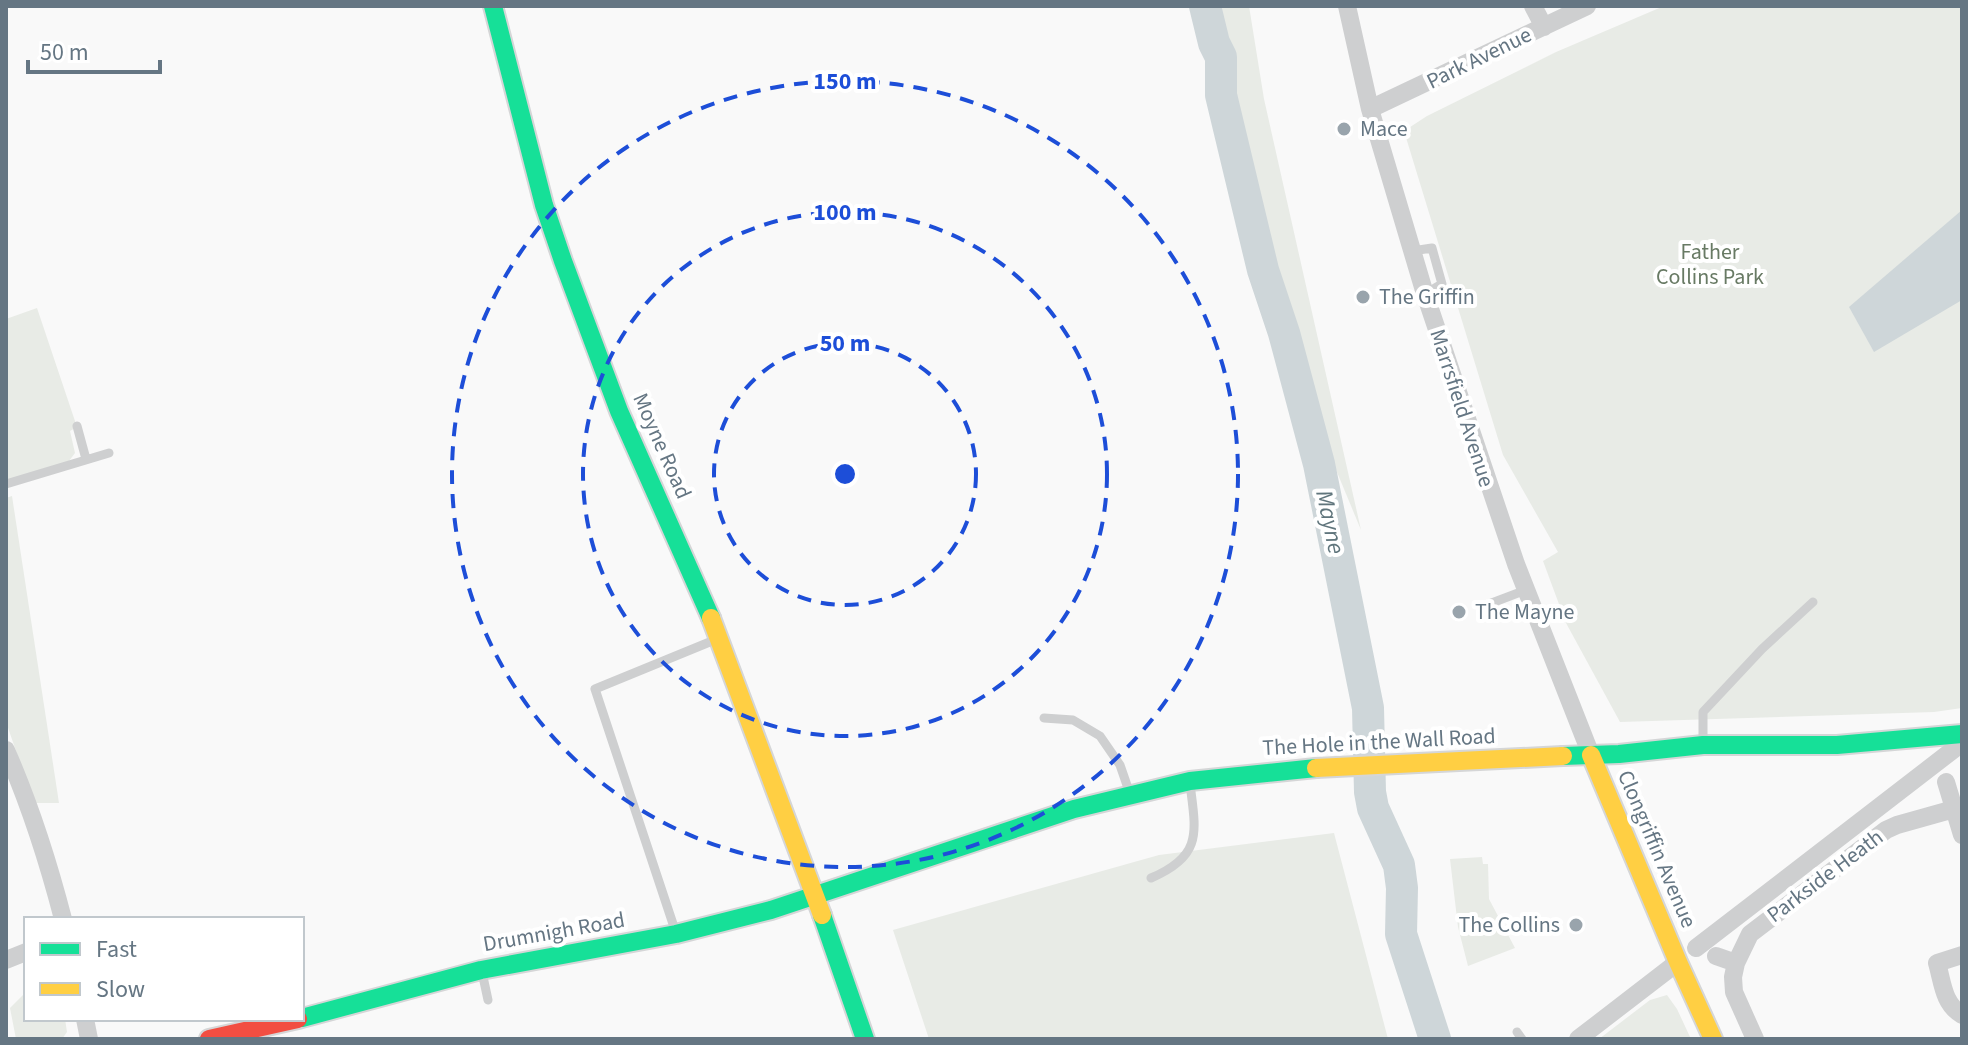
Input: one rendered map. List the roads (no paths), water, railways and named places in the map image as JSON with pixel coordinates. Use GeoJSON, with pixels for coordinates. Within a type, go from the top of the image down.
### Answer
{"type":"FeatureCollection","features":[{"type":"Feature","properties":{"kind":"main road","name":"Moyne Road"},"geometry":{"type":"LineString","coordinates":[[493,6],[544,205],[563,261],[619,411],[720,638],[865,1039]]}},
{"type":"Feature","properties":{"kind":"main road","name":"The Hole in the Wall Road"},"geometry":{"type":"LineString","coordinates":[[815,896],[1074,809],[1190,781],[1321,767],[1619,754],[1703,745],[1837,745],[1962,734]]}},
{"type":"Feature","properties":{"kind":"main road","name":"Clongriffin Avenue"},"geometry":{"type":"LineString","coordinates":[[1591,755],[1713,1039]]}},
{"type":"Feature","properties":{"kind":"main road","name":"Drumnigh Road"},"geometry":{"type":"LineString","coordinates":[[304,1017],[481,970],[733,921],[815,896]]}},
{"type":"Feature","properties":{"kind":"main road","name":"Drumnigh Road"},"geometry":{"type":"LineString","coordinates":[[209,1039],[287,1021]]}},
{"type":"Feature","properties":{"kind":"street","name":"Marrsfield Avenue"},"geometry":{"type":"LineString","coordinates":[[1347,6],[1370,109],[1425,294],[1495,507],[1591,755]]}},
{"type":"Feature","properties":{"kind":"street"},"geometry":{"type":"LineString","coordinates":[[1533,6],[1544,27]]}},
{"type":"Feature","properties":{"kind":"street","name":"Park Avenue"},"geometry":{"type":"LineString","coordinates":[[1370,109],[1587,6]]}},
{"type":"Feature","properties":{"kind":"street"},"geometry":{"type":"LineString","coordinates":[[1696,948],[1962,743]]}},
{"type":"Feature","properties":{"kind":"street"},"geometry":{"type":"LineString","coordinates":[[6,750],[12,778],[51,873],[62,917]]}},
{"type":"Feature","properties":{"kind":"street"},"geometry":{"type":"LineString","coordinates":[[1946,782],[1962,835]]}},
{"type":"Feature","properties":{"kind":"street","name":"Parkside Heath"},"geometry":{"type":"LineString","coordinates":[[1736,963],[1750,934],[1886,830],[1954,809]]}},
{"type":"Feature","properties":{"kind":"street"},"geometry":{"type":"LineString","coordinates":[[1962,955],[1937,963],[1948,1003],[1962,1015]]}},
{"type":"Feature","properties":{"kind":"street"},"geometry":{"type":"LineString","coordinates":[[1716,956],[1736,963],[1734,992],[1755,1039]]}},
{"type":"Feature","properties":{"kind":"street"},"geometry":{"type":"LineString","coordinates":[[1578,1039],[1678,962]]}},
{"type":"Feature","properties":{"kind":"lane"},"geometry":{"type":"LineString","coordinates":[[77,426],[86,459]]}},
{"type":"Feature","properties":{"kind":"lane"},"geometry":{"type":"LineString","coordinates":[[6,484],[109,453]]}},
{"type":"Feature","properties":{"kind":"lane"},"geometry":{"type":"LineString","coordinates":[[1489,604],[1526,590]]}},
{"type":"Feature","properties":{"kind":"lane"},"geometry":{"type":"LineString","coordinates":[[1703,745],[1703,712],[1762,649],[1813,602]]}},
{"type":"Feature","properties":{"kind":"lane"},"geometry":{"type":"LineString","coordinates":[[676,934],[595,689],[720,638]]}},
{"type":"Feature","properties":{"kind":"lane"},"geometry":{"type":"LineString","coordinates":[[1044,718],[1073,720],[1100,736],[1120,765],[1130,794]]}},
{"type":"Feature","properties":{"kind":"lane"},"geometry":{"type":"LineString","coordinates":[[1151,878],[1170,870],[1190,850],[1196,827],[1190,781]]}},
{"type":"Feature","properties":{"kind":"lane"},"geometry":{"type":"LineString","coordinates":[[481,970],[488,1000]]}},
{"type":"Feature","properties":{"kind":"waterway","name":"Mayne"},"geometry":{"type":"LineString","coordinates":[[1205,6],[1214,43],[1221,57],[1221,95],[1263,270],[1284,333],[1319,464],[1368,708],[1373,808],[1399,865],[1401,934],[1435,1039]]}},
{"type":"Feature","properties":{"kind":"place","name":"Mace"},"geometry":{"type":"Point","coordinates":[1344,129]}},
{"type":"Feature","properties":{"kind":"place","name":"The Griffin"},"geometry":{"type":"Point","coordinates":[1363,297]}},
{"type":"Feature","properties":{"kind":"place","name":"The Mayne"},"geometry":{"type":"Point","coordinates":[1459,612]}},
{"type":"Feature","properties":{"kind":"place","name":"The Collins"},"geometry":{"type":"Point","coordinates":[1576,925]}},
{"type":"Feature","properties":{"kind":"park label","name":"Father Collins Park"},"geometry":{"type":"Point","coordinates":[1710,264]}}]}
